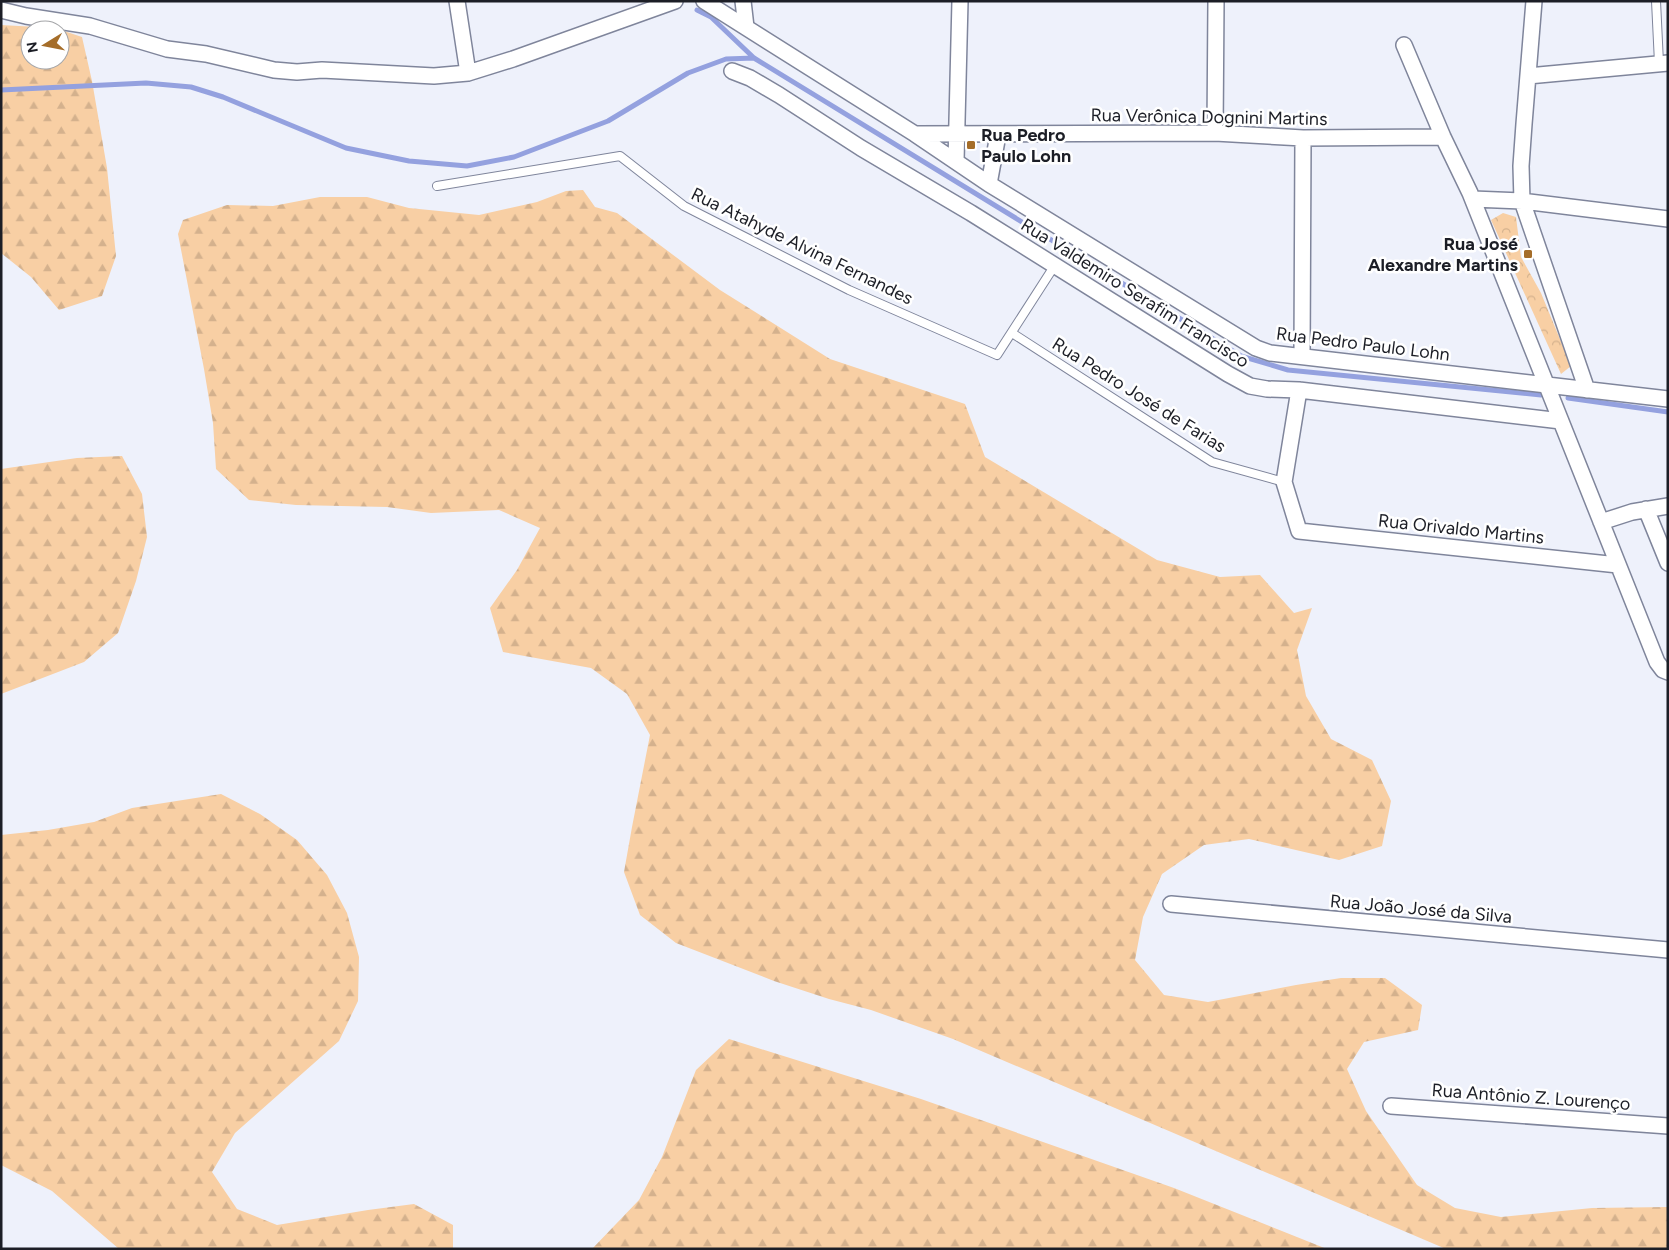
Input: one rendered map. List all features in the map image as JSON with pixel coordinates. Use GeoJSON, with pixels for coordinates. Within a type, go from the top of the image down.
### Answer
{"type":"FeatureCollection","features":[{"type":"Feature","properties":{"kind":"street"},"geometry":{"type":"LineString","coordinates":[[457,1],[468,73]]}},
{"type":"Feature","properties":{"kind":"street"},"geometry":{"type":"LineString","coordinates":[[1,10],[90,26],[167,49],[206,54],[274,70],[297,72],[322,70],[434,76],[468,73],[513,59],[675,1]]}},
{"type":"Feature","properties":{"kind":"street","name":"Rua Pedro Paulo Lohn"},"geometry":{"type":"LineString","coordinates":[[704,1],[915,134],[989,184],[1256,348],[1270,353],[1668,398]]}},
{"type":"Feature","properties":{"kind":"street"},"geometry":{"type":"LineString","coordinates":[[743,1],[746,27]]}},
{"type":"Feature","properties":{"kind":"street"},"geometry":{"type":"LineString","coordinates":[[956,161],[960,1]]}},
{"type":"Feature","properties":{"kind":"street"},"geometry":{"type":"LineString","coordinates":[[1215,134],[1216,1]]}},
{"type":"Feature","properties":{"kind":"street"},"geometry":{"type":"LineString","coordinates":[[1534,1],[1521,166],[1522,201],[1587,390]]}},
{"type":"Feature","properties":{"kind":"street"},"geometry":{"type":"LineString","coordinates":[[1404,45],[1443,137],[1473,199],[1618,565],[1662,667]]}},
{"type":"Feature","properties":{"kind":"street"},"geometry":{"type":"LineString","coordinates":[[1528,76],[1663,63]]}},
{"type":"Feature","properties":{"kind":"street","name":"Rua Valdemiro Serafim Francisco"},"geometry":{"type":"LineString","coordinates":[[732,71],[765,86],[861,148],[971,213],[1250,386],[1267,389],[1299,390],[1561,421]]}},
{"type":"Feature","properties":{"kind":"street","name":"Rua Verônica Dognini Martins"},"geometry":{"type":"LineString","coordinates":[[915,134],[1215,134],[1303,138],[1443,137]]}},
{"type":"Feature","properties":{"kind":"street"},"geometry":{"type":"LineString","coordinates":[[989,184],[998,135]]}},
{"type":"Feature","properties":{"kind":"street"},"geometry":{"type":"LineString","coordinates":[[1302,356],[1303,138]]}},
{"type":"Feature","properties":{"kind":"street"},"geometry":{"type":"LineString","coordinates":[[1473,199],[1522,201],[1668,219]]}},
{"type":"Feature","properties":{"kind":"street"},"geometry":{"type":"LineString","coordinates":[[1284,482],[1299,390]]}},
{"type":"Feature","properties":{"kind":"street","name":"Rua Orivaldo Martins"},"geometry":{"type":"LineString","coordinates":[[1284,482],[1299,531],[1618,565]]}},
{"type":"Feature","properties":{"kind":"street"},"geometry":{"type":"LineString","coordinates":[[1601,522],[1646,509],[1668,506]]}},
{"type":"Feature","properties":{"kind":"street"},"geometry":{"type":"LineString","coordinates":[[1646,509],[1668,562]]}},
{"type":"Feature","properties":{"kind":"street","name":"Rua João José da Silva"},"geometry":{"type":"LineString","coordinates":[[1171,904],[1668,950]]}},
{"type":"Feature","properties":{"kind":"street","name":"Rua Antônio Z. Lourenço"},"geometry":{"type":"LineString","coordinates":[[1391,1106],[1668,1126]]}},
{"type":"Feature","properties":{"kind":"lane"},"geometry":{"type":"LineString","coordinates":[[1656,1],[1663,63]]}},
{"type":"Feature","properties":{"kind":"lane","name":"Rua Atahyde Alvina Fernandes"},"geometry":{"type":"LineString","coordinates":[[438,186],[620,156],[684,206],[849,290],[997,355],[1054,265]]}},
{"type":"Feature","properties":{"kind":"lane","name":"Rua Pedro José de Farias"},"geometry":{"type":"LineString","coordinates":[[1012,333],[1212,462],[1284,482]]}},
{"type":"Feature","properties":{"kind":"green space"},"geometry":{"type":"Polygon","coordinates":[[[1,25],[20,26],[20,70],[70,70],[70,33],[82,37],[92,81],[107,168],[116,256],[102,296],[59,310],[31,277],[1,253],[1,25]]]}},
{"type":"Feature","properties":{"kind":"green space"},"geometry":{"type":"Polygon","coordinates":[[[583,190],[595,207],[617,213],[720,290],[830,359],[965,404],[985,457],[1157,560],[1220,577],[1260,575],[1294,613],[1312,608],[1297,650],[1306,696],[1331,739],[1372,760],[1391,801],[1382,846],[1339,860],[1249,839],[1204,845],[1162,874],[1143,917],[1135,960],[1164,995],[1208,1002],[1341,978],[1385,978],[1422,1005],[1418,1030],[1364,1042],[1347,1069],[1366,1111],[1417,1185],[1455,1208],[1501,1217],[1592,1208],[1668,1207],[1668,1249],[1446,1249],[953,1039],[871,1010],[774,981],[676,943],[640,915],[624,872],[650,735],[627,694],[591,668],[503,652],[490,608],[517,570],[540,528],[499,510],[431,513],[387,507],[296,505],[249,500],[216,469],[213,423],[178,234],[183,220],[227,205],[273,206],[320,197],[367,197],[409,208],[479,215],[537,202],[566,191],[583,190]]]}},
{"type":"Feature","properties":{"kind":"green space"},"geometry":{"type":"Polygon","coordinates":[[[1503,213],[1516,217],[1521,257],[1541,293],[1571,366],[1561,374],[1491,220],[1503,213]]]}},
{"type":"Feature","properties":{"kind":"green space"},"geometry":{"type":"Polygon","coordinates":[[[122,456],[142,494],[147,537],[136,581],[118,633],[84,662],[1,694],[1,469],[77,458],[122,456]]]}},
{"type":"Feature","properties":{"kind":"green space"},"geometry":{"type":"Polygon","coordinates":[[[221,794],[260,814],[297,840],[327,875],[347,913],[359,957],[358,1001],[339,1041],[235,1133],[212,1172],[237,1209],[277,1225],[414,1204],[453,1225],[453,1249],[119,1249],[52,1191],[1,1165],[1,835],[48,830],[94,822],[132,808],[221,794]]]}},
{"type":"Feature","properties":{"kind":"green space"},"geometry":{"type":"Polygon","coordinates":[[[729,1039],[921,1099],[1174,1188],[1327,1249],[592,1249],[639,1200],[662,1157],[696,1070],[729,1039]]]}},
{"type":"Feature","properties":{"kind":"waterway"},"geometry":{"type":"LineString","coordinates":[[697,10],[711,17],[754,58],[1241,356],[1288,370],[1541,395]]}},
{"type":"Feature","properties":{"kind":"waterway"},"geometry":{"type":"LineString","coordinates":[[1,90],[146,83],[191,87],[223,97],[346,148],[409,161],[467,166],[514,157],[608,121],[688,73],[726,59],[754,58]]}},
{"type":"Feature","properties":{"kind":"waterway"},"geometry":{"type":"LineString","coordinates":[[1568,398],[1668,412]]}},
{"type":"Feature","properties":{"kind":"place","name":"Rua Pedro Paulo Lohn"},"geometry":{"type":"Point","coordinates":[971,145]}},
{"type":"Feature","properties":{"kind":"place","name":"Rua José Alexandre Martins"},"geometry":{"type":"Point","coordinates":[1528,254]}}]}
